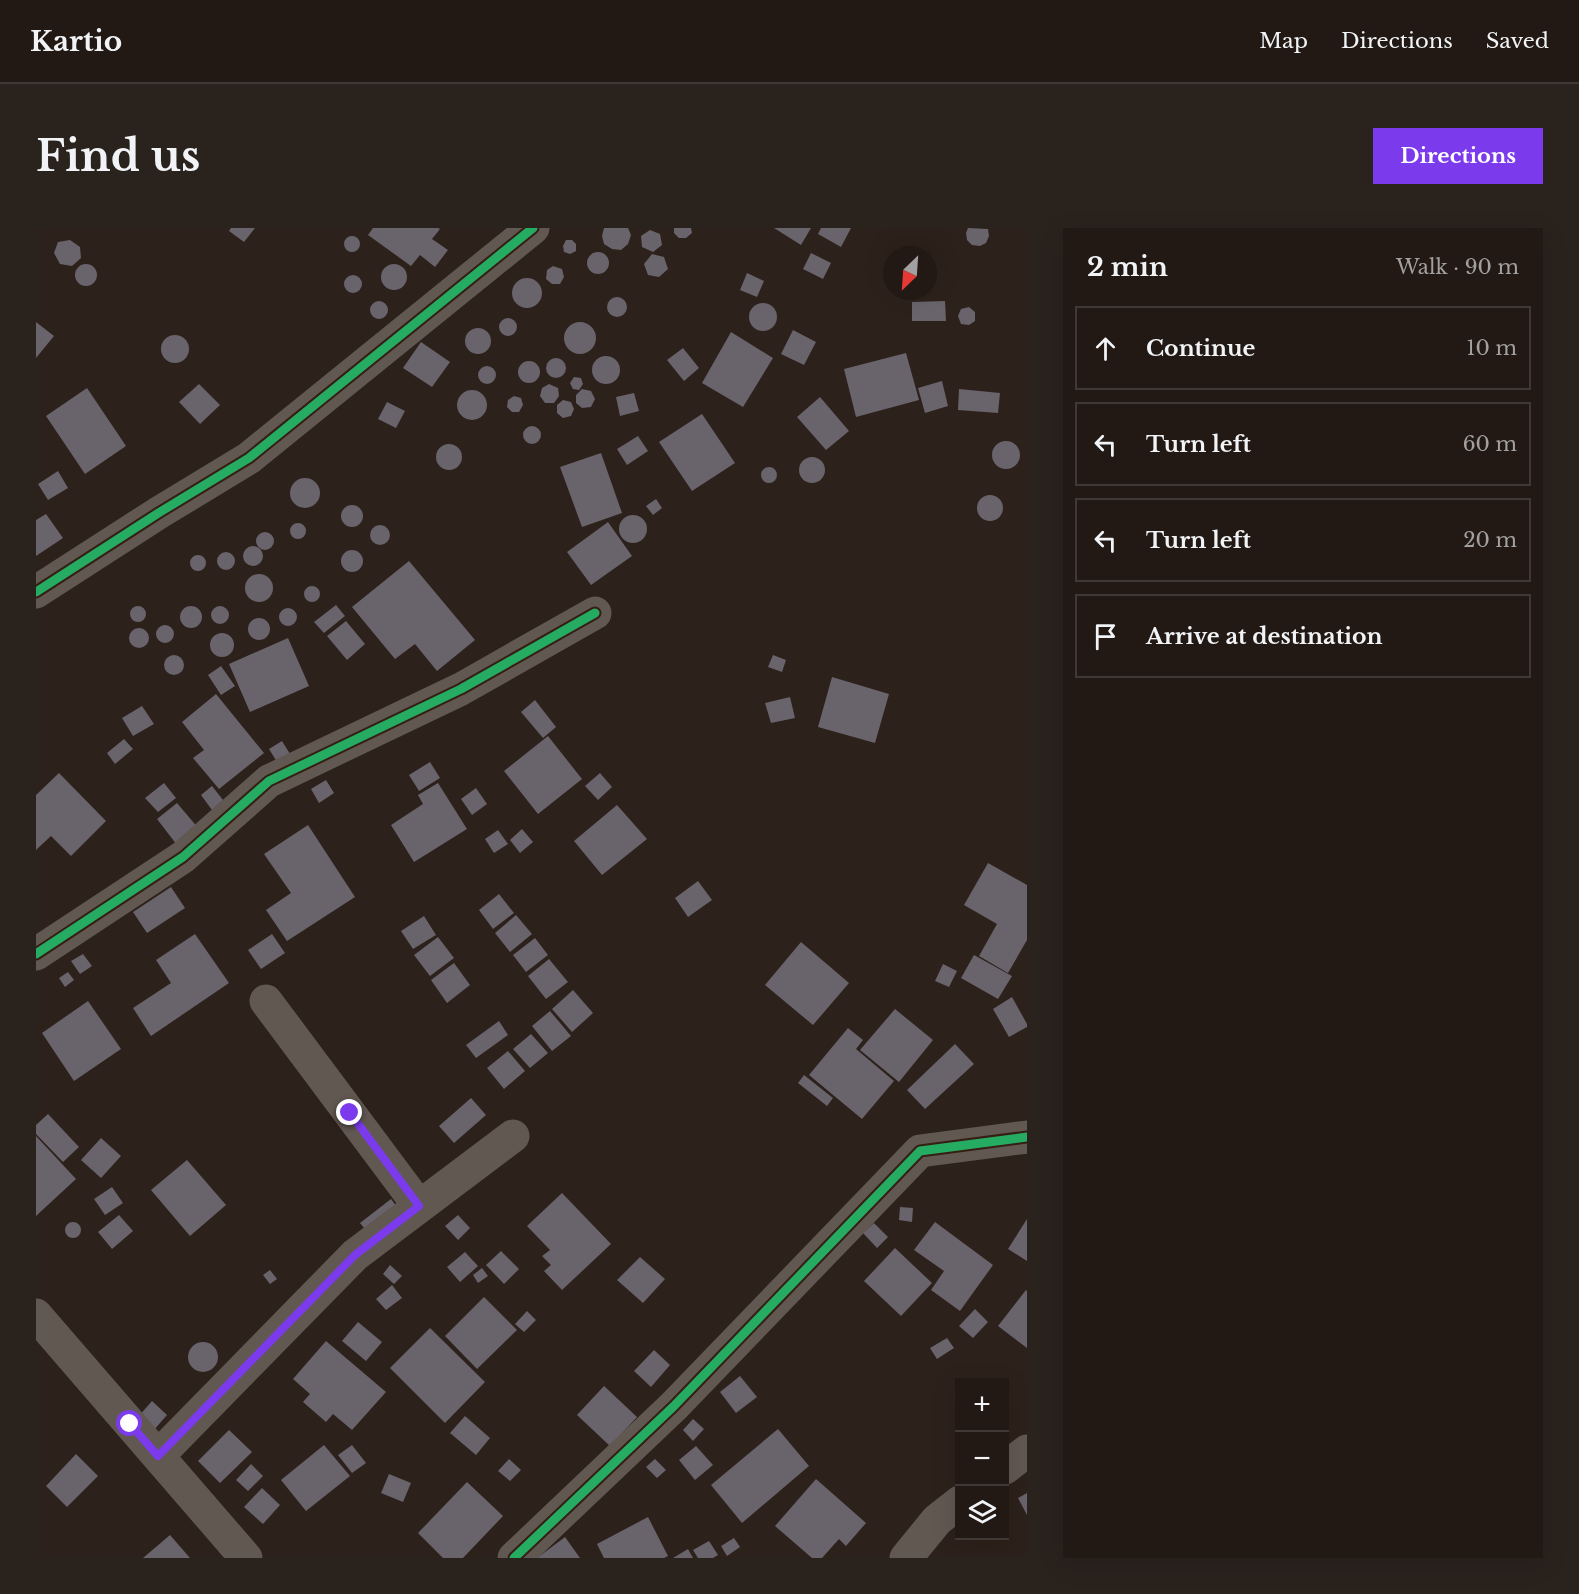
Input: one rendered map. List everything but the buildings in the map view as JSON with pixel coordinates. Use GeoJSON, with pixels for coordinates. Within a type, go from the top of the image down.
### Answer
{"type":"FeatureCollection","features":[{"type":"Feature","properties":{"kind":"street"},"geometry":{"type":"LineString","coordinates":[[36,592],[249,458],[533,228]]}},
{"type":"Feature","properties":{"kind":"street"},"geometry":{"type":"LineString","coordinates":[[36,954],[183,857],[268,781],[461,689],[595,613]]}},
{"type":"Feature","properties":{"kind":"street"},"geometry":{"type":"LineString","coordinates":[[266,1001],[419,1206]]}},
{"type":"Feature","properties":{"kind":"street"},"geometry":{"type":"LineString","coordinates":[[158,1456],[355,1255],[513,1136]]}},
{"type":"Feature","properties":{"kind":"street"},"geometry":{"type":"LineString","coordinates":[[514,1558],[674,1406],[920,1151],[1027,1137]]}},
{"type":"Feature","properties":{"kind":"street"},"geometry":{"type":"LineString","coordinates":[[40,1326],[158,1456],[246,1558]]}},
{"type":"Feature","properties":{"kind":"street"},"geometry":{"type":"LineString","coordinates":[[1009,1465],[1027,1450]]}},
{"type":"Feature","properties":{"kind":"street"},"geometry":{"type":"LineString","coordinates":[[906,1558],[937,1520],[955,1506]]}},
{"type":"Feature","properties":{"kind":"cycle path"},"geometry":{"type":"LineString","coordinates":[[36,592],[249,458],[533,228]]}},
{"type":"Feature","properties":{"kind":"cycle path"},"geometry":{"type":"LineString","coordinates":[[36,954],[183,857],[269,781],[461,689],[595,613]]}},
{"type":"Feature","properties":{"kind":"cycle path"},"geometry":{"type":"LineString","coordinates":[[514,1558],[674,1406],[920,1151],[1027,1137]]}},
{"type":"Feature","properties":{"kind":"route"},"geometry":{"type":"LineString","coordinates":[[130,1424],[158,1456],[355,1255],[419,1206],[350,1113]]}}]}
